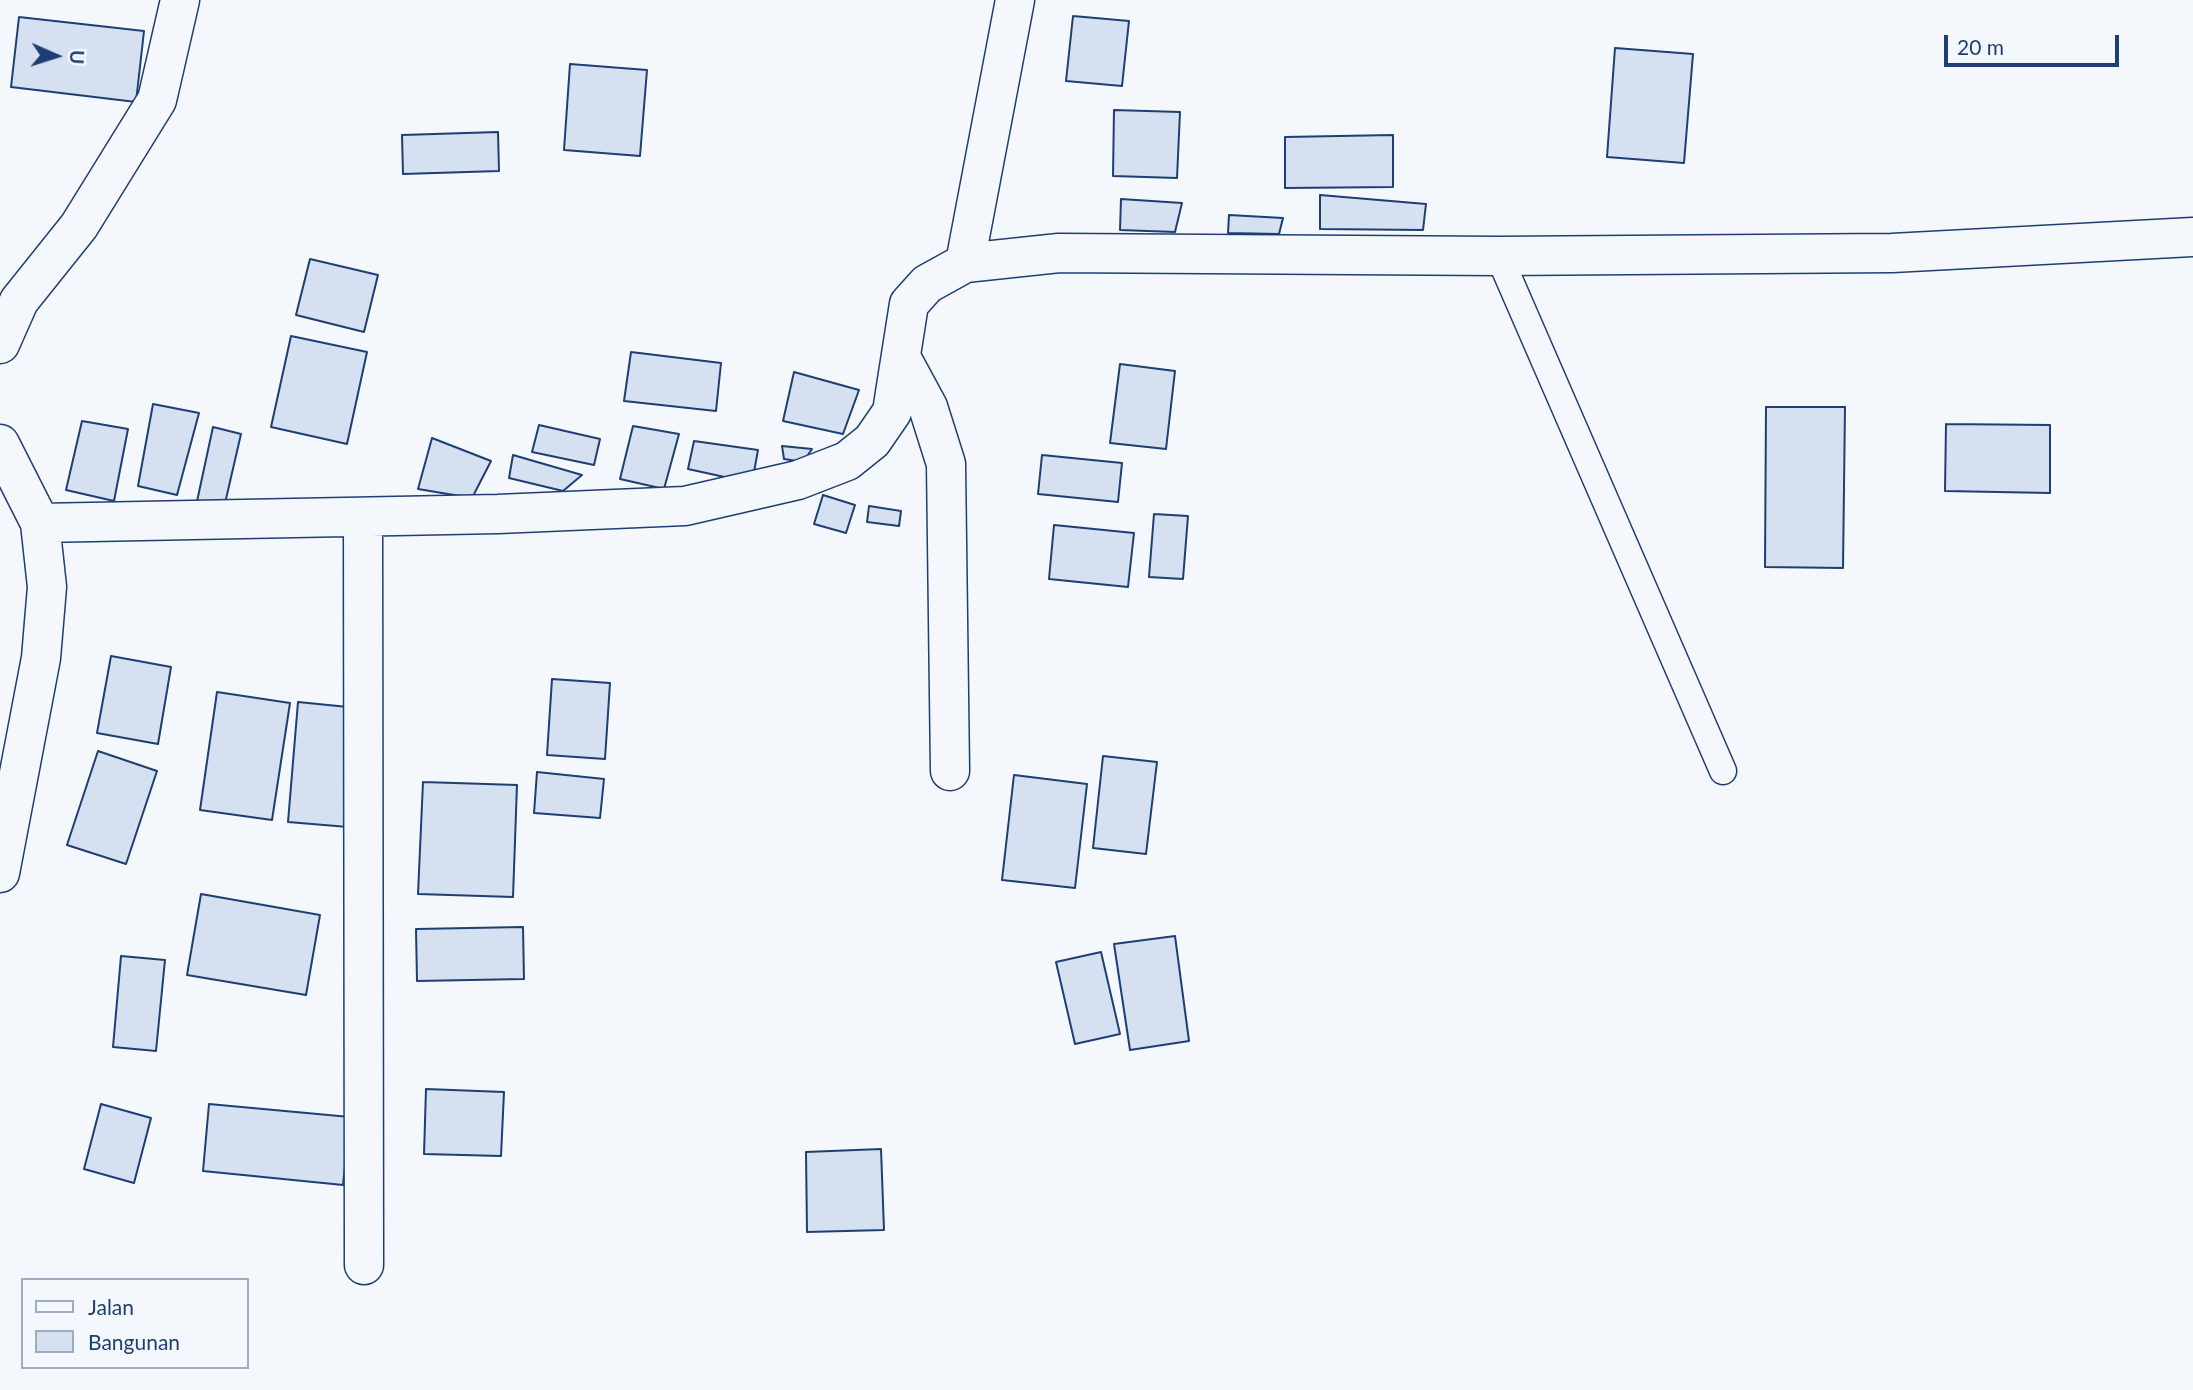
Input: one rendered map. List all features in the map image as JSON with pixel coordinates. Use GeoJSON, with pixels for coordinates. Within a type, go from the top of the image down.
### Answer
{"type":"FeatureCollection","features":[{"type":"Feature","properties":{"kind":"street"},"geometry":{"type":"LineString","coordinates":[[0,344],[19,301],[79,226],[157,100],[180,0]]}},
{"type":"Feature","properties":{"kind":"street"},"geometry":{"type":"LineString","coordinates":[[965,263],[1015,0]]}},
{"type":"Feature","properties":{"kind":"street"},"geometry":{"type":"LineString","coordinates":[[40,523],[363,517],[685,506],[798,481],[847,461],[872,441],[892,412],[909,304],[927,284],[965,263],[1059,253],[1499,256],[1892,253],[2193,237]]}},
{"type":"Feature","properties":{"kind":"street"},"geometry":{"type":"LineString","coordinates":[[902,359],[928,407],[946,464],[950,771]]}},
{"type":"Feature","properties":{"kind":"street"},"geometry":{"type":"LineString","coordinates":[[0,444],[40,523],[47,587],[41,658],[0,873]]}},
{"type":"Feature","properties":{"kind":"street"},"geometry":{"type":"LineString","coordinates":[[363,517],[364,1265]]}},
{"type":"Feature","properties":{"kind":"lane"},"geometry":{"type":"LineString","coordinates":[[1499,256],[1723,771]]}},
{"type":"Feature","properties":{"kind":"building"},"geometry":{"type":"Polygon","coordinates":[[[1073,16],[1129,21],[1122,86],[1066,81],[1073,16]]]}},
{"type":"Feature","properties":{"kind":"building"},"geometry":{"type":"Polygon","coordinates":[[[19,17],[144,31],[136,102],[11,87],[19,17]]]}},
{"type":"Feature","properties":{"kind":"building"},"geometry":{"type":"Polygon","coordinates":[[[1615,48],[1693,54],[1684,163],[1607,157],[1615,48]]]}},
{"type":"Feature","properties":{"kind":"building"},"geometry":{"type":"Polygon","coordinates":[[[570,64],[647,70],[640,156],[564,150],[570,64]]]}},
{"type":"Feature","properties":{"kind":"building"},"geometry":{"type":"Polygon","coordinates":[[[1114,110],[1180,112],[1177,178],[1113,176],[1114,110]]]}},
{"type":"Feature","properties":{"kind":"building"},"geometry":{"type":"Polygon","coordinates":[[[498,132],[499,171],[403,174],[402,135],[498,132]]]}},
{"type":"Feature","properties":{"kind":"building"},"geometry":{"type":"Polygon","coordinates":[[[1393,135],[1393,187],[1285,188],[1285,137],[1393,135]]]}},
{"type":"Feature","properties":{"kind":"building"},"geometry":{"type":"Polygon","coordinates":[[[1320,195],[1426,204],[1423,230],[1320,229],[1320,195]]]}},
{"type":"Feature","properties":{"kind":"building"},"geometry":{"type":"Polygon","coordinates":[[[1121,199],[1182,203],[1175,232],[1120,230],[1121,199]]]}},
{"type":"Feature","properties":{"kind":"building"},"geometry":{"type":"Polygon","coordinates":[[[1229,215],[1283,218],[1279,234],[1228,233],[1229,215]]]}},
{"type":"Feature","properties":{"kind":"building"},"geometry":{"type":"Polygon","coordinates":[[[310,259],[378,275],[364,332],[296,315],[310,259]]]}},
{"type":"Feature","properties":{"kind":"building"},"geometry":{"type":"Polygon","coordinates":[[[291,336],[367,352],[347,444],[271,427],[291,336]]]}},
{"type":"Feature","properties":{"kind":"building"},"geometry":{"type":"Polygon","coordinates":[[[631,352],[721,363],[716,411],[624,401],[631,352]]]}},
{"type":"Feature","properties":{"kind":"building"},"geometry":{"type":"Polygon","coordinates":[[[1120,364],[1175,371],[1166,449],[1110,443],[1120,364]]]}},
{"type":"Feature","properties":{"kind":"building"},"geometry":{"type":"Polygon","coordinates":[[[794,372],[859,390],[843,434],[783,421],[794,372]]]}},
{"type":"Feature","properties":{"kind":"building"},"geometry":{"type":"Polygon","coordinates":[[[153,404],[199,413],[177,495],[138,486],[153,404]]]}},
{"type":"Feature","properties":{"kind":"building"},"geometry":{"type":"Polygon","coordinates":[[[1766,407],[1845,407],[1843,568],[1765,567],[1766,407]]]}},
{"type":"Feature","properties":{"kind":"building"},"geometry":{"type":"Polygon","coordinates":[[[82,421],[128,429],[114,501],[66,490],[82,421]]]}},
{"type":"Feature","properties":{"kind":"building"},"geometry":{"type":"Polygon","coordinates":[[[1946,424],[2050,425],[2050,493],[1945,491],[1946,424]]]}},
{"type":"Feature","properties":{"kind":"building"},"geometry":{"type":"Polygon","coordinates":[[[539,425],[600,439],[594,465],[532,452],[539,425]]]}},
{"type":"Feature","properties":{"kind":"building"},"geometry":{"type":"Polygon","coordinates":[[[633,426],[679,434],[664,489],[620,479],[633,426]]]}},
{"type":"Feature","properties":{"kind":"building"},"geometry":{"type":"Polygon","coordinates":[[[213,427],[241,434],[223,512],[196,506],[213,427]]]}},
{"type":"Feature","properties":{"kind":"building"},"geometry":{"type":"Polygon","coordinates":[[[432,438],[491,461],[472,498],[418,489],[432,438]]]}},
{"type":"Feature","properties":{"kind":"building"},"geometry":{"type":"Polygon","coordinates":[[[694,441],[758,450],[752,483],[688,469],[694,441]]]}},
{"type":"Feature","properties":{"kind":"building"},"geometry":{"type":"Polygon","coordinates":[[[782,446],[812,449],[803,462],[784,459],[782,446]]]}},
{"type":"Feature","properties":{"kind":"building"},"geometry":{"type":"Polygon","coordinates":[[[513,455],[582,475],[563,491],[509,478],[513,455]]]}},
{"type":"Feature","properties":{"kind":"building"},"geometry":{"type":"Polygon","coordinates":[[[1042,455],[1122,463],[1118,502],[1038,494],[1042,455]]]}},
{"type":"Feature","properties":{"kind":"building"},"geometry":{"type":"Polygon","coordinates":[[[823,495],[855,505],[846,533],[814,524],[823,495]]]}},
{"type":"Feature","properties":{"kind":"building"},"geometry":{"type":"Polygon","coordinates":[[[869,506],[901,511],[899,526],[867,522],[869,506]]]}},
{"type":"Feature","properties":{"kind":"building"},"geometry":{"type":"Polygon","coordinates":[[[1154,514],[1188,516],[1183,579],[1149,577],[1154,514]]]}},
{"type":"Feature","properties":{"kind":"building"},"geometry":{"type":"Polygon","coordinates":[[[1054,525],[1134,533],[1128,587],[1049,579],[1054,525]]]}},
{"type":"Feature","properties":{"kind":"building"},"geometry":{"type":"Polygon","coordinates":[[[111,656],[171,667],[158,744],[97,733],[111,656]]]}},
{"type":"Feature","properties":{"kind":"building"},"geometry":{"type":"Polygon","coordinates":[[[552,679],[610,683],[605,759],[547,755],[552,679]]]}},
{"type":"Feature","properties":{"kind":"building"},"geometry":{"type":"Polygon","coordinates":[[[217,692],[290,703],[272,820],[200,810],[217,692]]]}},
{"type":"Feature","properties":{"kind":"building"},"geometry":{"type":"Polygon","coordinates":[[[298,702],[358,708],[348,827],[288,822],[298,702]]]}},
{"type":"Feature","properties":{"kind":"building"},"geometry":{"type":"Polygon","coordinates":[[[98,751],[157,771],[126,864],[67,845],[98,751]]]}},
{"type":"Feature","properties":{"kind":"building"},"geometry":{"type":"Polygon","coordinates":[[[1103,756],[1157,762],[1146,854],[1093,848],[1103,756]]]}},
{"type":"Feature","properties":{"kind":"building"},"geometry":{"type":"Polygon","coordinates":[[[537,772],[604,779],[600,818],[534,813],[537,772]]]}},
{"type":"Feature","properties":{"kind":"building"},"geometry":{"type":"Polygon","coordinates":[[[1014,775],[1087,784],[1075,888],[1002,880],[1014,775]]]}},
{"type":"Feature","properties":{"kind":"building"},"geometry":{"type":"Polygon","coordinates":[[[423,782],[517,785],[513,897],[418,894],[423,782]]]}},
{"type":"Feature","properties":{"kind":"building"},"geometry":{"type":"Polygon","coordinates":[[[201,894],[320,915],[306,995],[187,975],[201,894]]]}},
{"type":"Feature","properties":{"kind":"building"},"geometry":{"type":"Polygon","coordinates":[[[523,927],[524,979],[417,981],[416,929],[523,927]]]}},
{"type":"Feature","properties":{"kind":"building"},"geometry":{"type":"Polygon","coordinates":[[[1175,936],[1189,1041],[1130,1050],[1114,944],[1175,936]]]}},
{"type":"Feature","properties":{"kind":"building"},"geometry":{"type":"Polygon","coordinates":[[[1101,952],[1120,1034],[1075,1044],[1056,962],[1101,952]]]}},
{"type":"Feature","properties":{"kind":"building"},"geometry":{"type":"Polygon","coordinates":[[[121,956],[165,960],[156,1051],[113,1047],[121,956]]]}},
{"type":"Feature","properties":{"kind":"building"},"geometry":{"type":"Polygon","coordinates":[[[426,1089],[504,1092],[501,1156],[424,1154],[426,1089]]]}},
{"type":"Feature","properties":{"kind":"building"},"geometry":{"type":"Polygon","coordinates":[[[101,1104],[151,1118],[134,1183],[84,1169],[101,1104]]]}},
{"type":"Feature","properties":{"kind":"building"},"geometry":{"type":"Polygon","coordinates":[[[209,1104],[350,1117],[343,1185],[203,1171],[209,1104]]]}},
{"type":"Feature","properties":{"kind":"building"},"geometry":{"type":"Polygon","coordinates":[[[881,1149],[884,1230],[807,1232],[806,1152],[881,1149]]]}}]}
